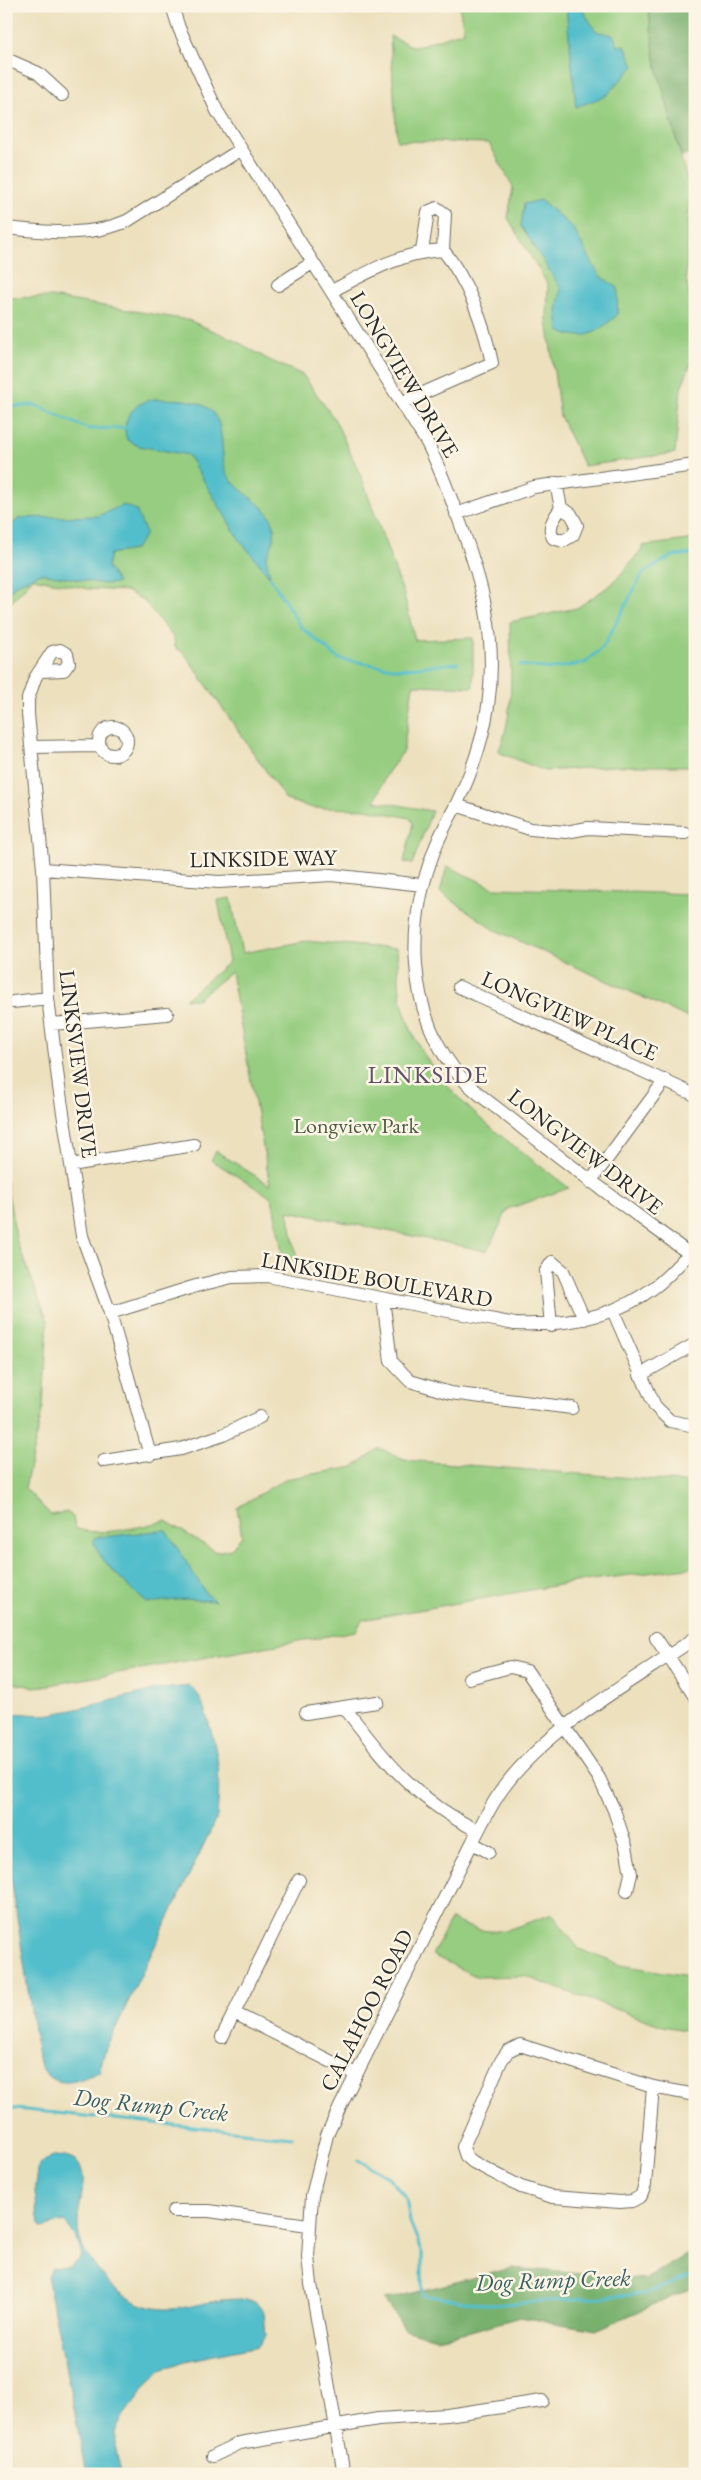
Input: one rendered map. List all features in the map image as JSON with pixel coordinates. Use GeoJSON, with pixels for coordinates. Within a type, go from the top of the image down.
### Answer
{"type":"FeatureCollection","features":[{"type":"Feature","properties":{"kind":"street","name":"LONGVIEW DRIVE"},"geometry":{"type":"LineString","coordinates":[[172,6],[207,92],[240,150],[403,402],[435,458],[480,581],[488,614],[492,655],[485,723],[474,763],[434,851],[423,885],[414,944],[420,1000],[430,1030],[454,1069],[477,1091],[590,1182],[693,1253]]}},
{"type":"Feature","properties":{"kind":"street"},"geometry":{"type":"LineString","coordinates":[[6,59],[38,73],[62,95]]}},
{"type":"Feature","properties":{"kind":"street"},"geometry":{"type":"LineString","coordinates":[[6,228],[68,233],[109,228],[127,221],[240,150]]}},
{"type":"Feature","properties":{"kind":"street"},"geometry":{"type":"LineString","coordinates":[[403,402],[492,363],[480,315],[450,259],[443,250],[445,214],[437,208],[428,212],[422,251]]}},
{"type":"Feature","properties":{"kind":"street"},"geometry":{"type":"LineString","coordinates":[[332,291],[384,264],[422,251],[443,250]]}},
{"type":"Feature","properties":{"kind":"street"},"geometry":{"type":"LineString","coordinates":[[278,285],[312,263]]}},
{"type":"Feature","properties":{"kind":"street"},"geometry":{"type":"LineString","coordinates":[[456,514],[534,487],[695,464]]}},
{"type":"Feature","properties":{"kind":"street"},"geometry":{"type":"LineString","coordinates":[[556,483],[561,508]]}},
{"type":"Feature","properties":{"kind":"street","name":"LINKSVIEW DRIVE"},"geometry":{"type":"LineString","coordinates":[[41,671],[30,687],[28,699],[30,747],[43,869],[48,998],[71,1164],[82,1236],[110,1313],[150,1456]]}},
{"type":"Feature","properties":{"kind":"street"},"geometry":{"type":"LineString","coordinates":[[30,747],[98,746]]}},
{"type":"Feature","properties":{"kind":"street"},"geometry":{"type":"LineString","coordinates":[[456,805],[530,829],[566,832],[588,828],[685,833]]}},
{"type":"Feature","properties":{"kind":"street","name":"LINKSIDE WAY"},"geometry":{"type":"LineString","coordinates":[[43,869],[219,882],[331,875],[423,885]]}},
{"type":"Feature","properties":{"kind":"street","name":"LONGVIEW PLACE"},"geometry":{"type":"LineString","coordinates":[[459,987],[695,1095]]}},
{"type":"Feature","properties":{"kind":"street"},"geometry":{"type":"LineString","coordinates":[[13,1002],[48,998]]}},
{"type":"Feature","properties":{"kind":"street"},"geometry":{"type":"LineString","coordinates":[[52,1024],[167,1014]]}},
{"type":"Feature","properties":{"kind":"street","name":"LONGVIEW PLACE"},"geometry":{"type":"LineString","coordinates":[[590,1182],[665,1080]]}},
{"type":"Feature","properties":{"kind":"street"},"geometry":{"type":"LineString","coordinates":[[71,1164],[194,1145]]}},
{"type":"Feature","properties":{"kind":"street","name":"LINKSIDE BOULEVARD"},"geometry":{"type":"LineString","coordinates":[[110,1313],[196,1286],[232,1277],[267,1276],[515,1324],[551,1326],[613,1311],[636,1300],[657,1286],[693,1253]]}},
{"type":"Feature","properties":{"kind":"street"},"geometry":{"type":"LineString","coordinates":[[551,1326],[546,1271],[552,1262],[563,1270],[584,1319]]}},
{"type":"Feature","properties":{"kind":"street"},"geometry":{"type":"LineString","coordinates":[[383,1299],[391,1361],[410,1381],[450,1393],[572,1408]]}},
{"type":"Feature","properties":{"kind":"street"},"geometry":{"type":"LineString","coordinates":[[613,1311],[655,1406],[670,1421],[695,1426]]}},
{"type":"Feature","properties":{"kind":"street"},"geometry":{"type":"LineString","coordinates":[[640,1375],[695,1344]]}},
{"type":"Feature","properties":{"kind":"street"},"geometry":{"type":"LineString","coordinates":[[104,1462],[150,1456],[207,1442],[260,1416]]}},
{"type":"Feature","properties":{"kind":"street"},"geometry":{"type":"LineString","coordinates":[[656,1638],[695,1697]]}},
{"type":"Feature","properties":{"kind":"street","name":"CALAHOO ROAD"},"geometry":{"type":"LineString","coordinates":[[344,2474],[311,2284],[308,2225],[312,2196],[327,2135],[478,1830],[506,1784],[535,1752],[564,1727],[695,1638]]}},
{"type":"Feature","properties":{"kind":"street"},"geometry":{"type":"LineString","coordinates":[[469,1678],[510,1667],[527,1671],[599,1778],[614,1810],[626,1846],[631,1874],[627,1891]]}},
{"type":"Feature","properties":{"kind":"street"},"geometry":{"type":"LineString","coordinates":[[306,1713],[377,1702]]}},
{"type":"Feature","properties":{"kind":"street"},"geometry":{"type":"LineString","coordinates":[[344,1707],[391,1767],[432,1804],[478,1830]]}},
{"type":"Feature","properties":{"kind":"street"},"geometry":{"type":"LineString","coordinates":[[472,1843],[489,1852]]}},
{"type":"Feature","properties":{"kind":"street"},"geometry":{"type":"LineString","coordinates":[[222,2036],[299,1880]]}},
{"type":"Feature","properties":{"kind":"street"},"geometry":{"type":"LineString","coordinates":[[234,2013],[356,2074]]}},
{"type":"Feature","properties":{"kind":"street"},"geometry":{"type":"LineString","coordinates":[[653,2087],[642,2196],[632,2200],[620,2202],[553,2197],[536,2193],[473,2162],[466,2156],[463,2147],[502,2061],[508,2051],[520,2045],[653,2087],[695,2095]]}},
{"type":"Feature","properties":{"kind":"street"},"geometry":{"type":"LineString","coordinates":[[173,2211],[209,2211],[308,2225]]}},
{"type":"Feature","properties":{"kind":"street"},"geometry":{"type":"LineString","coordinates":[[212,2456],[240,2443],[395,2417],[431,2417],[542,2401]]}},
{"type":"Feature","properties":{"kind":"green space"},"geometry":{"type":"Polygon","coordinates":[[[459,6],[648,6],[655,60],[690,191],[686,278],[695,330],[695,353],[681,388],[675,453],[584,466],[560,416],[547,320],[548,285],[508,218],[513,187],[489,143],[397,141],[390,36],[414,47],[464,31],[459,6]]]}},
{"type":"Feature","properties":{"kind":"green space"},"geometry":{"type":"Polygon","coordinates":[[[648,6],[695,6],[695,154],[681,156],[655,60],[648,6]]]}},
{"type":"Feature","properties":{"kind":"green space"},"geometry":{"type":"Polygon","coordinates":[[[51,297],[188,320],[233,339],[269,360],[303,375],[335,420],[361,476],[404,595],[415,640],[473,638],[473,687],[413,685],[403,752],[386,775],[375,801],[432,811],[412,864],[404,862],[413,823],[410,818],[365,809],[313,808],[286,800],[185,654],[175,647],[174,638],[143,600],[126,591],[89,589],[33,578],[6,608],[6,298],[51,297]]]}},
{"type":"Feature","properties":{"kind":"green space"},"geometry":{"type":"Polygon","coordinates":[[[695,539],[695,766],[614,766],[545,771],[498,752],[504,737],[510,705],[510,622],[577,608],[612,584],[642,550],[642,546],[695,539]]]}},
{"type":"Feature","properties":{"kind":"green space"},"geometry":{"type":"Polygon","coordinates":[[[447,866],[494,888],[694,894],[695,880],[695,1021],[495,930],[440,892],[447,866]]]}},
{"type":"Feature","properties":{"kind":"green space","name":"Longview Park"},"geometry":{"type":"Polygon","coordinates":[[[231,898],[242,953],[306,941],[397,949],[401,998],[411,1029],[426,1057],[445,1083],[467,1106],[518,1149],[569,1188],[508,1209],[487,1251],[288,1211],[298,1266],[284,1263],[272,1198],[211,1160],[216,1151],[270,1185],[231,972],[197,999],[185,999],[229,962],[218,900],[231,898]]]}},
{"type":"Feature","properties":{"kind":"green space"},"geometry":{"type":"Polygon","coordinates":[[[6,1182],[17,1242],[48,1321],[43,1407],[25,1488],[51,1515],[67,1512],[73,1517],[75,1528],[96,1532],[120,1530],[166,1521],[216,1552],[231,1549],[242,1536],[237,1508],[285,1479],[354,1467],[379,1448],[404,1460],[695,1483],[695,1567],[575,1582],[362,1620],[356,1631],[44,1686],[34,1687],[6,1682],[6,1182]]]}},
{"type":"Feature","properties":{"kind":"green space"},"geometry":{"type":"Polygon","coordinates":[[[552,1914],[579,1949],[620,1965],[695,1977],[695,2032],[663,2026],[524,1976],[478,1977],[432,1955],[451,1919],[479,1930],[491,1931],[513,1928],[552,1914]]]}},
{"type":"Feature","properties":{"kind":"green space"},"geometry":{"type":"Polygon","coordinates":[[[695,2250],[695,2287],[596,2330],[520,2317],[467,2332],[436,2338],[405,2329],[384,2300],[512,2268],[645,2279],[695,2250]]]}},
{"type":"Feature","properties":{"kind":"water"},"geometry":{"type":"Polygon","coordinates":[[[566,6],[580,6],[596,31],[613,35],[618,46],[625,45],[634,66],[606,96],[576,107],[566,6]]]}},
{"type":"Feature","properties":{"kind":"water"},"geometry":{"type":"Polygon","coordinates":[[[541,200],[573,228],[599,275],[618,288],[617,315],[591,334],[577,336],[559,331],[557,311],[561,289],[521,226],[524,204],[541,200]]]}},
{"type":"Feature","properties":{"kind":"water"},"geometry":{"type":"Polygon","coordinates":[[[153,399],[174,399],[194,402],[203,405],[217,418],[226,472],[243,492],[263,508],[270,517],[274,528],[273,541],[266,557],[270,577],[239,539],[188,455],[139,446],[127,440],[125,425],[130,413],[140,404],[153,399]]]}},
{"type":"Feature","properties":{"kind":"water"},"geometry":{"type":"Polygon","coordinates":[[[123,505],[136,510],[146,534],[134,550],[110,554],[107,567],[118,583],[104,584],[41,573],[15,585],[6,597],[6,529],[20,518],[98,516],[123,505]]]}},
{"type":"Feature","properties":{"kind":"water"},"geometry":{"type":"Polygon","coordinates":[[[166,1530],[207,1595],[215,1601],[185,1599],[147,1603],[106,1563],[95,1545],[94,1538],[166,1530]]]}},
{"type":"Feature","properties":{"kind":"water"},"geometry":{"type":"Polygon","coordinates":[[[190,1686],[202,1701],[215,1746],[219,1779],[217,1817],[106,2048],[99,2072],[73,2081],[58,2081],[51,2078],[39,2063],[12,1884],[6,1821],[6,1715],[52,1714],[138,1694],[190,1686]]]}},
{"type":"Feature","properties":{"kind":"water"},"geometry":{"type":"Polygon","coordinates":[[[53,2156],[68,2158],[77,2163],[82,2170],[83,2180],[78,2226],[80,2240],[88,2257],[100,2273],[121,2293],[144,2305],[172,2309],[221,2300],[255,2301],[264,2313],[266,2335],[258,2346],[185,2361],[158,2371],[124,2415],[115,2432],[115,2445],[121,2474],[87,2474],[47,2276],[51,2268],[69,2267],[81,2259],[81,2250],[74,2234],[64,2222],[42,2228],[39,2225],[35,2192],[39,2164],[53,2156]]]}},
{"type":"Feature","properties":{"kind":"waterway"},"geometry":{"type":"LineString","coordinates":[[6,407],[35,405],[88,429],[125,428]]}},
{"type":"Feature","properties":{"kind":"waterway"},"geometry":{"type":"LineString","coordinates":[[520,665],[551,669],[585,663],[603,647],[643,573],[672,556],[695,554]]}},
{"type":"Feature","properties":{"kind":"waterway"},"geometry":{"type":"LineString","coordinates":[[270,577],[301,627],[339,659],[399,669],[458,663]]}},
{"type":"Feature","properties":{"kind":"waterway","name":"Dog Rump Creek"},"geometry":{"type":"LineString","coordinates":[[6,2108],[292,2137]]}},
{"type":"Feature","properties":{"kind":"waterway","name":"Dog Rump Creek"},"geometry":{"type":"LineString","coordinates":[[358,2160],[388,2177],[406,2198],[410,2222],[422,2251],[422,2295],[491,2305],[645,2294],[695,2274]]}},
{"type":"Feature","properties":{"kind":"district","name":"LINKSIDE"},"geometry":{"type":"Point","coordinates":[428,1074]}}]}
